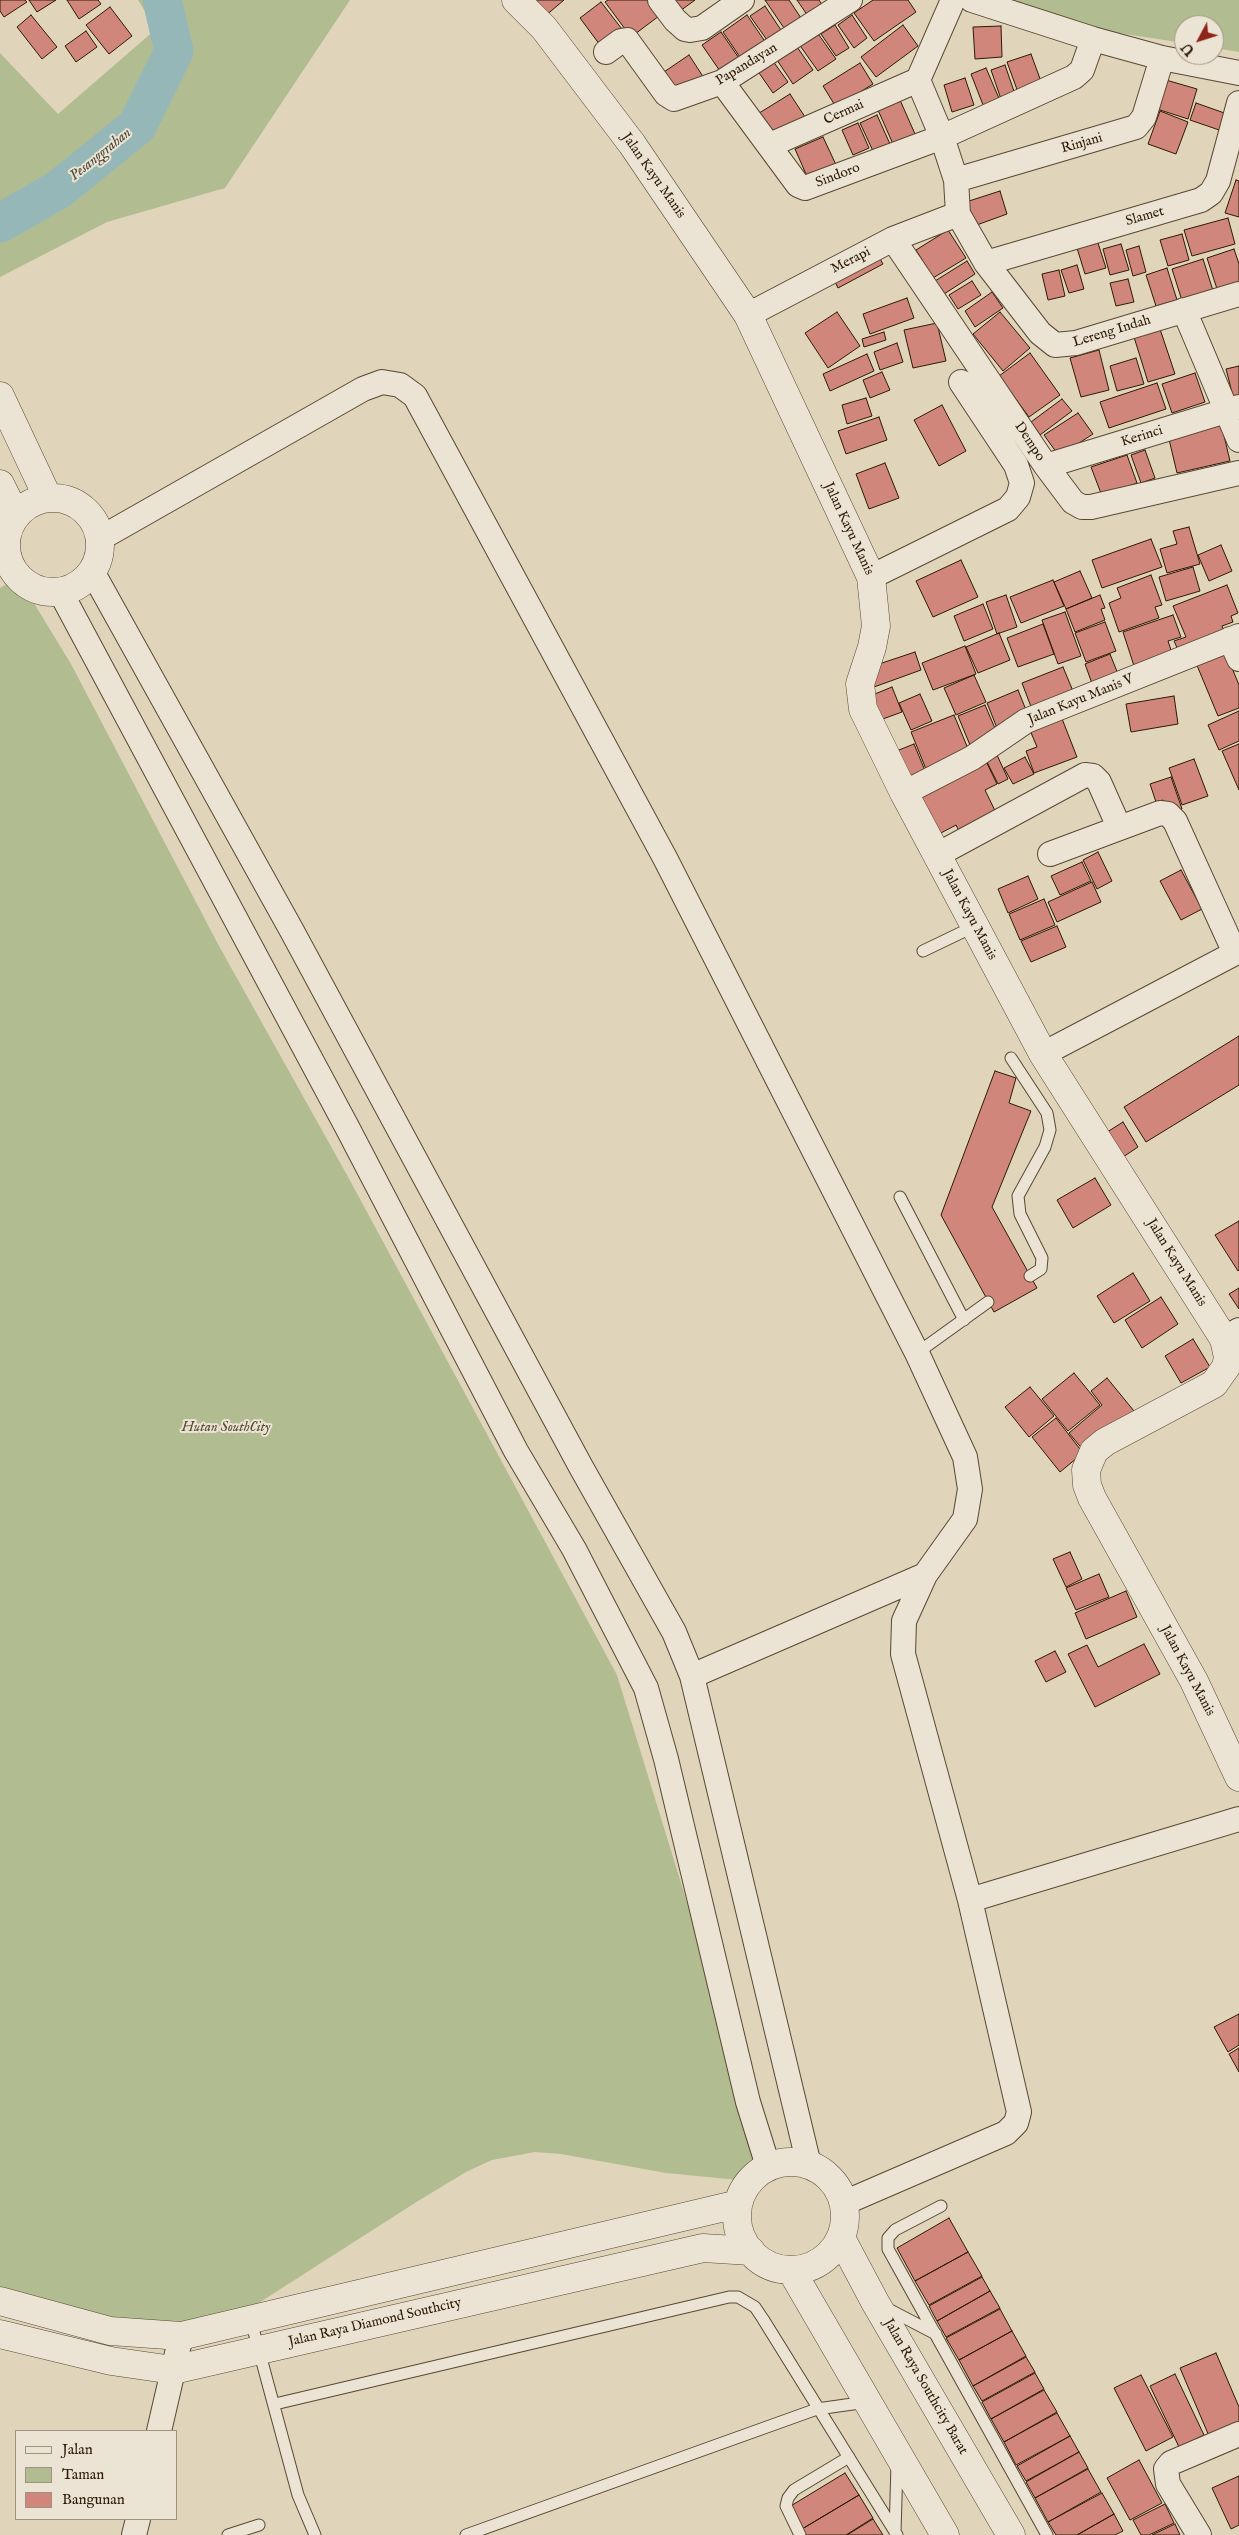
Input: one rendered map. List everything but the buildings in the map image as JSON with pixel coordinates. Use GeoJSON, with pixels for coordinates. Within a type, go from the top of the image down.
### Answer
{"type":"FeatureCollection","features":[{"type":"Feature","properties":{"kind":"street","name":"Jalan Kayu Manis"},"geometry":{"type":"LineString","coordinates":[[516,0],[544,28],[632,144],[748,315],[871,577],[876,626],[872,647],[860,684],[860,698],[863,709],[904,793],[1043,1054],[1231,1335],[1226,1367],[1214,1384],[1105,1442],[1094,1451],[1086,1470],[1087,1485],[1092,1498],[1194,1681],[1239,1777]]}},
{"type":"Feature","properties":{"kind":"street"},"geometry":{"type":"LineString","coordinates":[[660,0],[675,20],[690,30],[702,28],[742,0]]}},
{"type":"Feature","properties":{"kind":"street","name":"Papandayan"},"geometry":{"type":"LineString","coordinates":[[606,52],[621,41],[628,40],[666,94],[674,99],[722,82],[850,0]]}},
{"type":"Feature","properties":{"kind":"street"},"geometry":{"type":"LineString","coordinates":[[953,0],[918,80],[942,137],[956,180],[958,214]]}},
{"type":"Feature","properties":{"kind":"street"},"geometry":{"type":"LineString","coordinates":[[972,0],[1093,39],[1162,58],[1239,73]]}},
{"type":"Feature","properties":{"kind":"street"},"geometry":{"type":"LineString","coordinates":[[942,137],[1078,74],[1082,70],[1093,39]]}},
{"type":"Feature","properties":{"kind":"street","name":"Rinjani"},"geometry":{"type":"LineString","coordinates":[[956,180],[1136,127],[1144,117],[1162,58]]}},
{"type":"Feature","properties":{"kind":"street","name":"Cermai"},"geometry":{"type":"LineString","coordinates":[[770,145],[918,80]]}},
{"type":"Feature","properties":{"kind":"street","name":"Sindoro"},"geometry":{"type":"LineString","coordinates":[[722,82],[798,185],[804,188],[942,137]]}},
{"type":"Feature","properties":{"kind":"street","name":"Slamet"},"geometry":{"type":"LineString","coordinates":[[986,263],[1201,200],[1211,193],[1218,181],[1239,103]]}},
{"type":"Feature","properties":{"kind":"street","name":"Merapi"},"geometry":{"type":"LineString","coordinates":[[748,315],[893,239],[958,214]]}},
{"type":"Feature","properties":{"kind":"street","name":"Lereng Indah"},"geometry":{"type":"LineString","coordinates":[[958,214],[986,263],[1034,326],[1055,345],[1076,343],[1239,294]]}},
{"type":"Feature","properties":{"kind":"street","name":"Dempo"},"geometry":{"type":"LineString","coordinates":[[893,239],[1046,466],[1073,502],[1082,507],[1091,508],[1239,473]]}},
{"type":"Feature","properties":{"kind":"street"},"geometry":{"type":"LineString","coordinates":[[1184,310],[1233,409],[1239,440]]}},
{"type":"Feature","properties":{"kind":"street"},"geometry":{"type":"LineString","coordinates":[[101,538],[363,389],[382,382],[400,384],[415,396],[665,858],[917,1353],[965,1457],[970,1489],[965,1519],[925,1574],[904,1621],[903,1654],[970,1900],[1019,2112],[1016,2123],[1006,2133],[844,2203]]}},
{"type":"Feature","properties":{"kind":"street"},"geometry":{"type":"LineString","coordinates":[[871,577],[1008,509],[1018,497],[1022,483],[1016,465],[961,382]]}},
{"type":"Feature","properties":{"kind":"street"},"geometry":{"type":"LineString","coordinates":[[0,396],[48,498]]}},
{"type":"Feature","properties":{"kind":"street","name":"Kerinci"},"geometry":{"type":"LineString","coordinates":[[1046,466],[1233,409]]}},
{"type":"Feature","properties":{"kind":"street"},"geometry":{"type":"LineString","coordinates":[[0,484],[16,516]]}},
{"type":"Feature","properties":{"kind":"street"},"geometry":{"type":"LineString","coordinates":[[48,498],[66,500],[82,508],[94,522],[101,538],[100,556],[93,573],[79,586],[61,592],[46,592],[9,582],[11,565],[3,553],[8,533],[16,516],[30,504],[48,498]]}},
{"type":"Feature","properties":{"kind":"street"},"geometry":{"type":"LineString","coordinates":[[93,573],[292,931],[581,1467],[674,1632],[692,1676],[810,2165]]}},
{"type":"Feature","properties":{"kind":"street"},"geometry":{"type":"LineString","coordinates":[[61,592],[516,1451],[574,1549],[646,1688],[666,1759],[748,2102],[768,2166]]}},
{"type":"Feature","properties":{"kind":"street","name":"Jalan Kayu Manis V"},"geometry":{"type":"LineString","coordinates":[[904,793],[972,758],[1026,721],[1236,645]]}},
{"type":"Feature","properties":{"kind":"street"},"geometry":{"type":"LineString","coordinates":[[937,855],[1085,775],[1093,776],[1099,782],[1119,827]]}},
{"type":"Feature","properties":{"kind":"street"},"geometry":{"type":"LineString","coordinates":[[1043,1054],[1237,952],[1175,821],[1168,814],[1160,813],[1050,854]]}},
{"type":"Feature","properties":{"kind":"street"},"geometry":{"type":"LineString","coordinates":[[692,1676],[925,1574]]}},
{"type":"Feature","properties":{"kind":"street"},"geometry":{"type":"LineString","coordinates":[[970,1900],[1239,1819]]}},
{"type":"Feature","properties":{"kind":"street"},"geometry":{"type":"LineString","coordinates":[[789,2161],[810,2165],[825,2173],[837,2186],[844,2203],[846,2220],[841,2238],[829,2255],[811,2266],[791,2270],[768,2265],[750,2251],[739,2229],[738,2204],[749,2181],[768,2166],[789,2161]]}},
{"type":"Feature","properties":{"kind":"street"},"geometry":{"type":"LineString","coordinates":[[0,2301],[110,2331],[181,2336],[738,2204]]}},
{"type":"Feature","properties":{"kind":"street","name":"Jalan Raya Southcity Barat"},"geometry":{"type":"LineString","coordinates":[[841,2238],[875,2302],[1011,2535]]}},
{"type":"Feature","properties":{"kind":"street","name":"Jalan Raya Diamond Southcity"},"geometry":{"type":"LineString","coordinates":[[0,2334],[111,2361],[173,2370],[703,2248],[750,2251]]}},
{"type":"Feature","properties":{"kind":"street"},"geometry":{"type":"LineString","coordinates":[[791,2270],[945,2535]]}},
{"type":"Feature","properties":{"kind":"street"},"geometry":{"type":"LineString","coordinates":[[159,2430],[181,2336]]}},
{"type":"Feature","properties":{"kind":"street"},"geometry":{"type":"LineString","coordinates":[[1199,2535],[1168,2484],[1166,2469],[1171,2464],[1239,2434]]}},
{"type":"Feature","properties":{"kind":"street"},"geometry":{"type":"LineString","coordinates":[[134,2535],[138,2520]]}},
{"type":"Feature","properties":{"kind":"lane"},"geometry":{"type":"LineString","coordinates":[[923,951],[974,926]]}},
{"type":"Feature","properties":{"kind":"lane"},"geometry":{"type":"LineString","coordinates":[[1010,1058],[1047,1113],[1050,1130],[1045,1147],[1018,1196],[1020,1214],[1042,1258],[1042,1269],[1030,1276]]}},
{"type":"Feature","properties":{"kind":"lane"},"geometry":{"type":"LineString","coordinates":[[900,1197],[964,1320]]}},
{"type":"Feature","properties":{"kind":"lane"},"geometry":{"type":"LineString","coordinates":[[917,1353],[988,1302]]}},
{"type":"Feature","properties":{"kind":"lane"},"geometry":{"type":"LineString","coordinates":[[941,2206],[894,2230],[888,2238],[888,2249],[1047,2535]]}},
{"type":"Feature","properties":{"kind":"lane"},"geometry":{"type":"LineString","coordinates":[[275,2404],[729,2297],[738,2297],[755,2307],[896,2534]]}},
{"type":"Feature","properties":{"kind":"lane"},"geometry":{"type":"LineString","coordinates":[[875,2302],[936,2334]]}},
{"type":"Feature","properties":{"kind":"lane"},"geometry":{"type":"LineString","coordinates":[[250,2321],[275,2404],[298,2495],[316,2535]]}},
{"type":"Feature","properties":{"kind":"lane"},"geometry":{"type":"LineString","coordinates":[[466,2535],[818,2410],[868,2402]]}},
{"type":"Feature","properties":{"kind":"lane"},"geometry":{"type":"LineString","coordinates":[[896,2534],[898,2453]]}},
{"type":"Feature","properties":{"kind":"lane"},"geometry":{"type":"LineString","coordinates":[[800,2535],[786,2506],[788,2498],[794,2490],[849,2457]]}},
{"type":"Feature","properties":{"kind":"lane"},"geometry":{"type":"LineString","coordinates":[[228,2535],[259,2525]]}},
{"type":"Feature","properties":{"kind":"green space"},"geometry":{"type":"Polygon","coordinates":[[[138,0],[350,0],[225,188],[107,222],[0,277],[0,53],[58,114],[156,29],[138,0]]]}},
{"type":"Feature","properties":{"kind":"green space"},"geometry":{"type":"Polygon","coordinates":[[[1002,0],[1239,0],[1239,52],[1224,50],[1224,15],[1174,15],[1174,41],[1065,25],[1002,0]]]}},
{"type":"Feature","properties":{"kind":"green space","name":"Hutan SouthCity"},"geometry":{"type":"Polygon","coordinates":[[[18,577],[71,664],[219,946],[347,1175],[617,1675],[768,2166],[749,2181],[666,2173],[561,2154],[535,2152],[492,2160],[466,2172],[418,2201],[218,2329],[181,2336],[0,2301],[0,588],[18,577]]]}},
{"type":"Feature","properties":{"kind":"waterway","name":"Pesanggrahan"},"geometry":{"type":"LineString","coordinates":[[0,223],[58,190],[137,126],[174,51],[162,0]]}}]}
